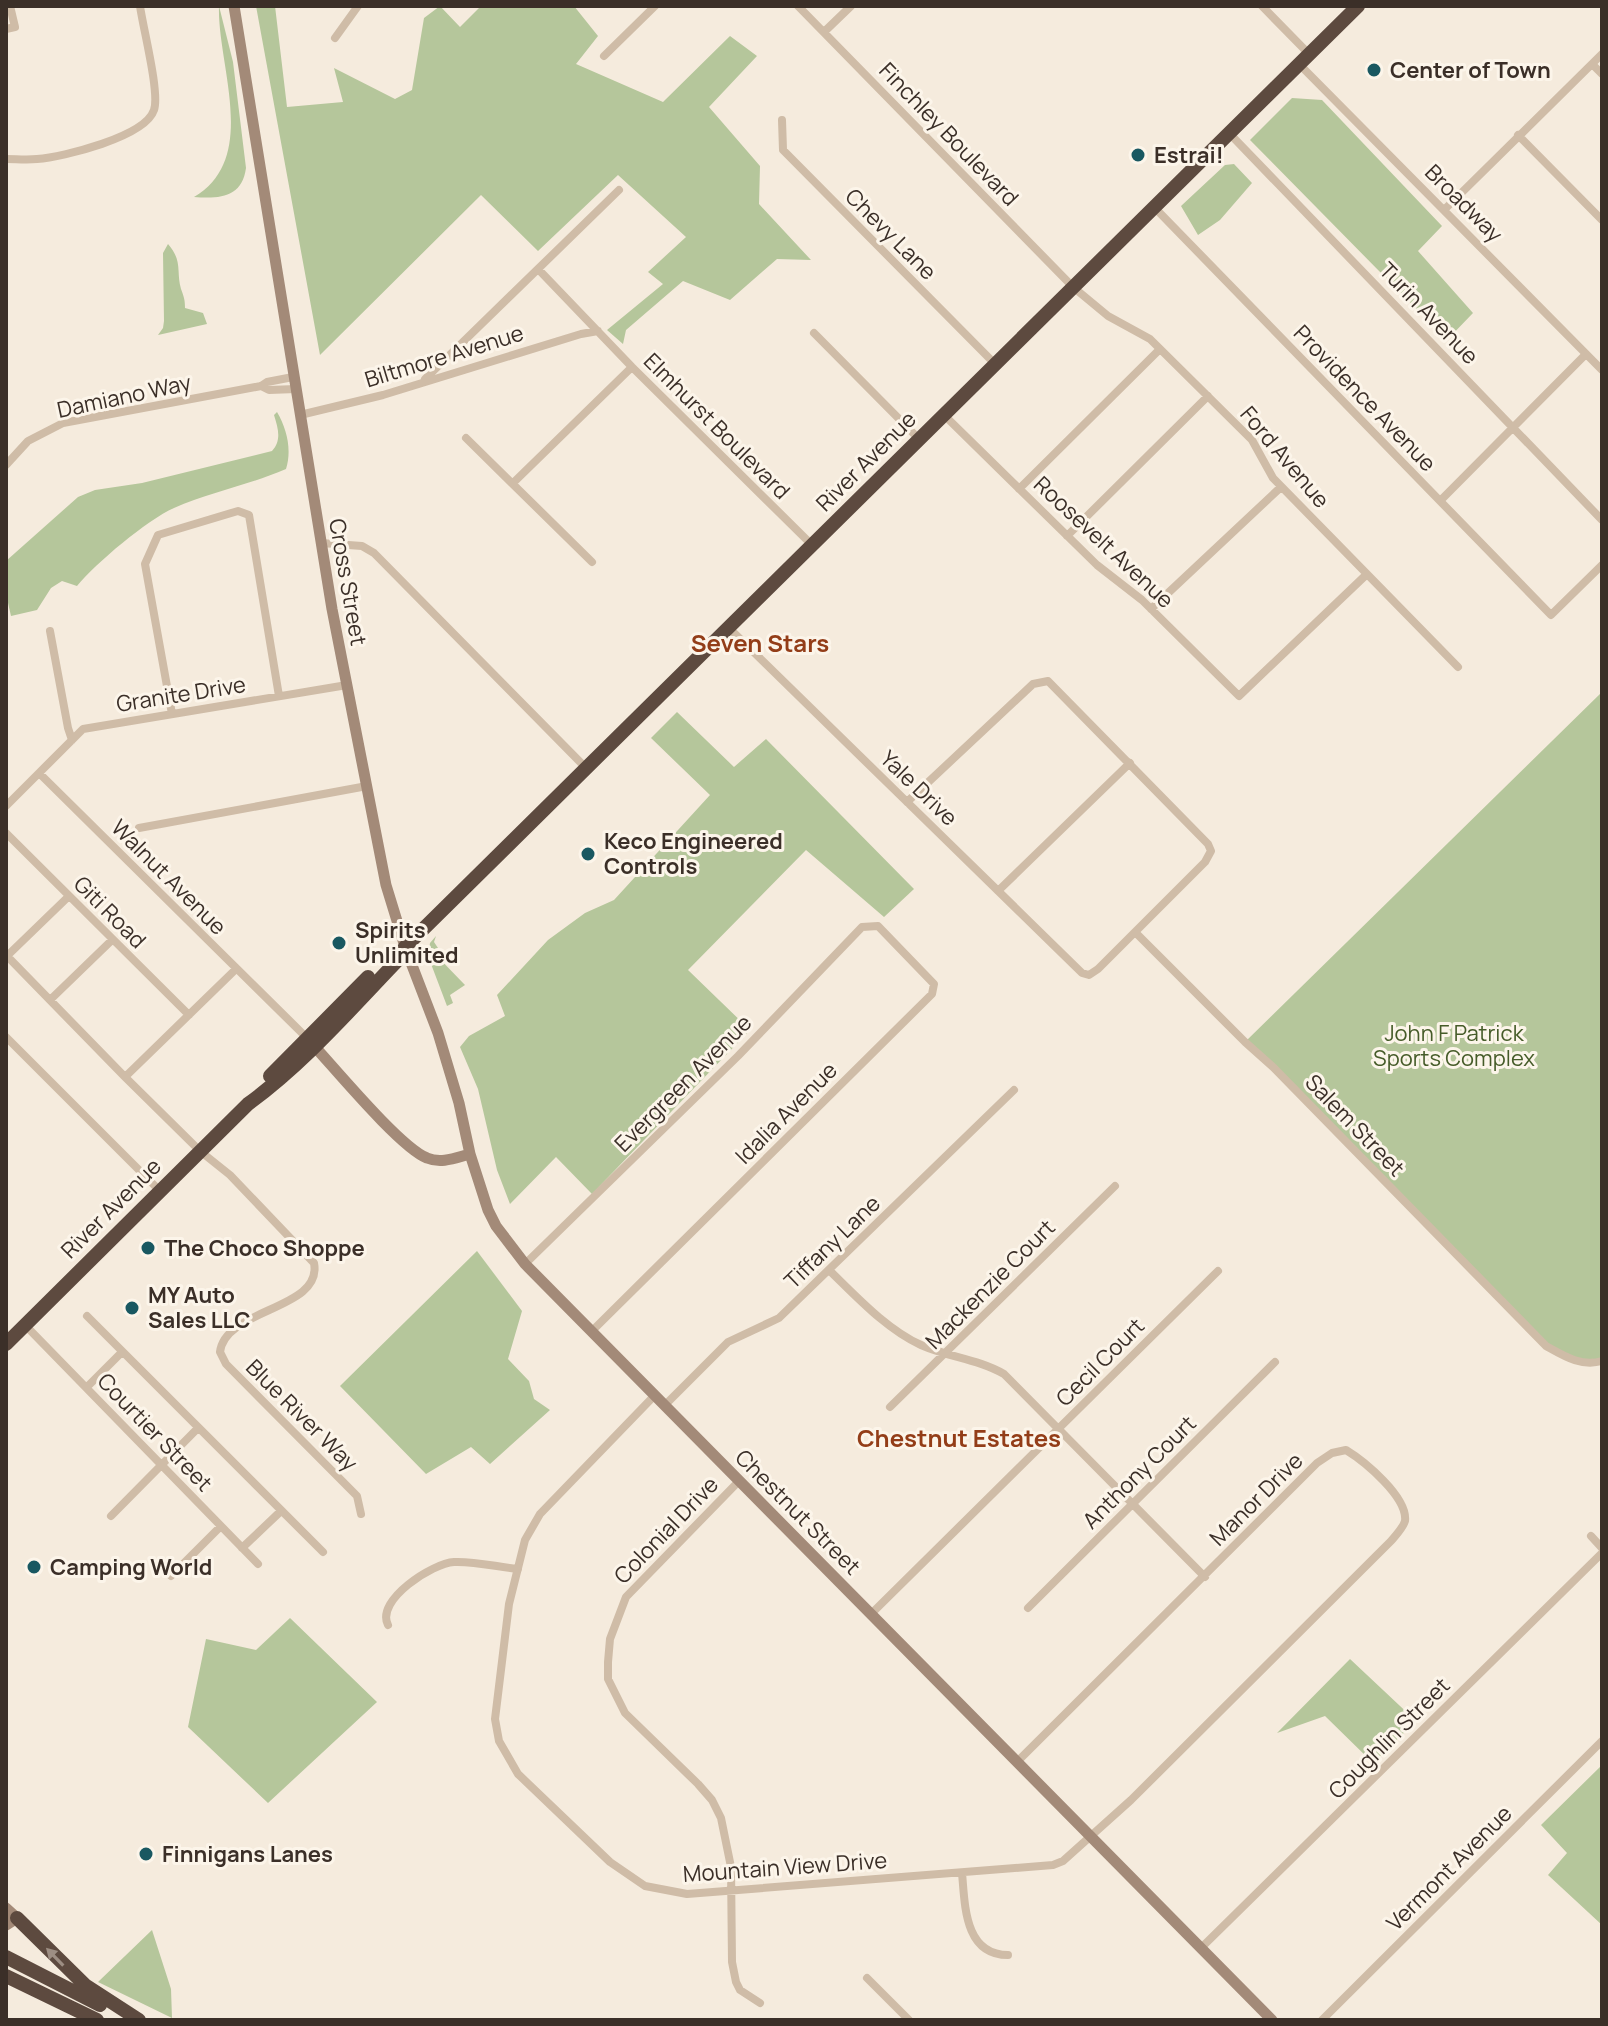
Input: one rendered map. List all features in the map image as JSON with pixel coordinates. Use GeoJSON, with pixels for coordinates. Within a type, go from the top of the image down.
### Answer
{"type":"FeatureCollection","features":[{"type":"Feature","properties":{"kind":"highway","name":"River Avenue"},"geometry":{"type":"LineString","coordinates":[[6,1344],[311,1043],[392,954],[405,947],[1358,6]]}},
{"type":"Feature","properties":{"kind":"highway"},"geometry":{"type":"LineString","coordinates":[[10,1917],[85,1985],[139,2020]]}},
{"type":"Feature","properties":{"kind":"highway"},"geometry":{"type":"LineString","coordinates":[[6,1957],[129,2020]]}},
{"type":"Feature","properties":{"kind":"highway"},"geometry":{"type":"LineString","coordinates":[[6,1976],[97,2020]]}},
{"type":"Feature","properties":{"kind":"highway"},"geometry":{"type":"LineString","coordinates":[[45,1995],[86,2020]]}},
{"type":"Feature","properties":{"kind":"street"},"geometry":{"type":"LineString","coordinates":[[6,29],[15,27],[10,6]]}},
{"type":"Feature","properties":{"kind":"street"},"geometry":{"type":"LineString","coordinates":[[6,159],[39,159],[124,137],[145,125],[155,109],[140,6]]}},
{"type":"Feature","properties":{"kind":"street","name":"Cross Street"},"geometry":{"type":"LineString","coordinates":[[234,6],[321,543],[386,885],[405,947],[438,1033],[459,1103],[470,1154]]}},
{"type":"Feature","properties":{"kind":"street"},"geometry":{"type":"LineString","coordinates":[[335,38],[358,6]]}},
{"type":"Feature","properties":{"kind":"street"},"geometry":{"type":"LineString","coordinates":[[604,56],[655,6]]}},
{"type":"Feature","properties":{"kind":"street","name":"Finchley Boulevard"},"geometry":{"type":"LineString","coordinates":[[798,6],[1073,287]]}},
{"type":"Feature","properties":{"kind":"street"},"geometry":{"type":"LineString","coordinates":[[824,32],[851,6]]}},
{"type":"Feature","properties":{"kind":"street","name":"Broadway"},"geometry":{"type":"LineString","coordinates":[[1262,6],[1304,59],[1602,370]]}},
{"type":"Feature","properties":{"kind":"street"},"geometry":{"type":"LineString","coordinates":[[1445,209],[1602,54]]}},
{"type":"Feature","properties":{"kind":"street"},"geometry":{"type":"LineString","coordinates":[[1592,64],[1602,74]]}},
{"type":"Feature","properties":{"kind":"street","name":"Chevy Lane"},"geometry":{"type":"LineString","coordinates":[[782,120],[783,150],[995,364]]}},
{"type":"Feature","properties":{"kind":"street","name":"Turin Avenue"},"geometry":{"type":"LineString","coordinates":[[1229,133],[1602,520]]}},
{"type":"Feature","properties":{"kind":"street"},"geometry":{"type":"LineString","coordinates":[[1518,135],[1602,220]]}},
{"type":"Feature","properties":{"kind":"street"},"geometry":{"type":"LineString","coordinates":[[423,382],[619,190]]}},
{"type":"Feature","properties":{"kind":"street","name":"Providence Avenue"},"geometry":{"type":"LineString","coordinates":[[1154,207],[1551,615],[1602,565]]}},
{"type":"Feature","properties":{"kind":"street","name":"Elmhurst Boulevard"},"geometry":{"type":"LineString","coordinates":[[539,270],[812,545]]}},
{"type":"Feature","properties":{"kind":"street","name":"Ford Avenue"},"geometry":{"type":"LineString","coordinates":[[1073,287],[1108,316],[1150,339],[1208,396],[1252,440],[1281,487],[1458,667]]}},
{"type":"Feature","properties":{"kind":"street","name":"Biltmore Avenue"},"geometry":{"type":"LineString","coordinates":[[300,415],[383,395],[598,331]]}},
{"type":"Feature","properties":{"kind":"street"},"geometry":{"type":"LineString","coordinates":[[814,333],[919,439]]}},
{"type":"Feature","properties":{"kind":"street"},"geometry":{"type":"LineString","coordinates":[[1019,489],[1160,349]]}},
{"type":"Feature","properties":{"kind":"street"},"geometry":{"type":"LineString","coordinates":[[1440,501],[1586,354]]}},
{"type":"Feature","properties":{"kind":"street"},"geometry":{"type":"LineString","coordinates":[[513,483],[632,367]]}},
{"type":"Feature","properties":{"kind":"street","name":"Damiano Way"},"geometry":{"type":"LineString","coordinates":[[6,465],[28,441],[63,423],[261,386],[267,382],[294,383]]}},
{"type":"Feature","properties":{"kind":"street"},"geometry":{"type":"LineString","coordinates":[[1067,536],[1208,396]]}},
{"type":"Feature","properties":{"kind":"street","name":"Roosevelt Avenue"},"geometry":{"type":"LineString","coordinates":[[944,415],[1097,565],[1151,609],[1239,696],[1367,574]]}},
{"type":"Feature","properties":{"kind":"street"},"geometry":{"type":"LineString","coordinates":[[466,438],[592,562]]}},
{"type":"Feature","properties":{"kind":"street"},"geometry":{"type":"LineString","coordinates":[[1151,609],[1281,487]]}},
{"type":"Feature","properties":{"kind":"street"},"geometry":{"type":"LineString","coordinates":[[172,714],[145,564],[158,535],[238,511],[249,515],[279,696]]}},
{"type":"Feature","properties":{"kind":"street"},"geometry":{"type":"LineString","coordinates":[[321,543],[362,546],[374,553],[586,768]]}},
{"type":"Feature","properties":{"kind":"street","name":"Yale Drive"},"geometry":{"type":"LineString","coordinates":[[728,627],[1085,974],[1098,969],[1135,932]]}},
{"type":"Feature","properties":{"kind":"street"},"geometry":{"type":"LineString","coordinates":[[50,631],[72,740]]}},
{"type":"Feature","properties":{"kind":"street"},"geometry":{"type":"LineString","coordinates":[[907,802],[1033,684],[1048,681],[1208,844],[1210,855],[1135,932]]}},
{"type":"Feature","properties":{"kind":"street","name":"Granite Drive"},"geometry":{"type":"LineString","coordinates":[[39,773],[83,729],[347,685]]}},
{"type":"Feature","properties":{"kind":"street"},"geometry":{"type":"LineString","coordinates":[[998,891],[1130,763]]}},
{"type":"Feature","properties":{"kind":"street"},"geometry":{"type":"LineString","coordinates":[[6,806],[39,773]]}},
{"type":"Feature","properties":{"kind":"street","name":"Walnut Avenue"},"geometry":{"type":"LineString","coordinates":[[39,773],[311,1043]]}},
{"type":"Feature","properties":{"kind":"street"},"geometry":{"type":"LineString","coordinates":[[139,828],[367,786]]}},
{"type":"Feature","properties":{"kind":"street","name":"Giti Road"},"geometry":{"type":"LineString","coordinates":[[6,833],[189,1015]]}},
{"type":"Feature","properties":{"kind":"street"},"geometry":{"type":"LineString","coordinates":[[69,896],[7,956],[200,1151]]}},
{"type":"Feature","properties":{"kind":"street","name":"Idalia Avenue"},"geometry":{"type":"LineString","coordinates":[[592,1331],[932,994],[934,984],[895,940],[878,926],[865,927]]}},
{"type":"Feature","properties":{"kind":"street","name":"Evergreen Avenue"},"geometry":{"type":"LineString","coordinates":[[525,1264],[865,927]]}},
{"type":"Feature","properties":{"kind":"street","name":"Salem Street"},"geometry":{"type":"LineString","coordinates":[[1135,932],[1273,1067],[1546,1346],[1570,1359],[1593,1364],[1602,1361]]}},
{"type":"Feature","properties":{"kind":"street"},"geometry":{"type":"LineString","coordinates":[[50,1000],[112,940]]}},
{"type":"Feature","properties":{"kind":"street"},"geometry":{"type":"LineString","coordinates":[[125,1077],[236,969]]}},
{"type":"Feature","properties":{"kind":"street"},"geometry":{"type":"LineString","coordinates":[[6,1037],[159,1190]]}},
{"type":"Feature","properties":{"kind":"street"},"geometry":{"type":"LineString","coordinates":[[311,1043],[391,1128],[425,1158],[442,1161],[470,1154]]}},
{"type":"Feature","properties":{"kind":"street","name":"Tiffany Lane"},"geometry":{"type":"LineString","coordinates":[[665,1405],[728,1342],[779,1318],[1014,1090]]}},
{"type":"Feature","properties":{"kind":"street","name":"Blue River Way"},"geometry":{"type":"LineString","coordinates":[[200,1151],[230,1175],[301,1247],[316,1269],[310,1281],[292,1300],[240,1323],[223,1340],[222,1358],[357,1496],[361,1514]]}},
{"type":"Feature","properties":{"kind":"street","name":"Chestnut Street"},"geometry":{"type":"LineString","coordinates":[[470,1154],[492,1218],[525,1264],[1272,2020]]}},
{"type":"Feature","properties":{"kind":"street","name":"Mackenzie Court"},"geometry":{"type":"LineString","coordinates":[[890,1407],[1115,1186]]}},
{"type":"Feature","properties":{"kind":"street"},"geometry":{"type":"LineString","coordinates":[[829,1270],[894,1328],[921,1345],[988,1364],[1004,1374],[1205,1577]]}},
{"type":"Feature","properties":{"kind":"street","name":"Cecil Court"},"geometry":{"type":"LineString","coordinates":[[871,1614],[1218,1271]]}},
{"type":"Feature","properties":{"kind":"street"},"geometry":{"type":"LineString","coordinates":[[87,1316],[323,1552]]}},
{"type":"Feature","properties":{"kind":"street","name":"Courtier Street"},"geometry":{"type":"LineString","coordinates":[[25,1325],[258,1564]]}},
{"type":"Feature","properties":{"kind":"street"},"geometry":{"type":"LineString","coordinates":[[87,1387],[122,1352]]}},
{"type":"Feature","properties":{"kind":"street","name":"Anthony Court"},"geometry":{"type":"LineString","coordinates":[[1028,1608],[1275,1362]]}},
{"type":"Feature","properties":{"kind":"street","name":"Mountain View Drive"},"geometry":{"type":"LineString","coordinates":[[655,1395],[540,1514],[525,1540],[509,1604],[495,1719],[499,1741],[518,1774],[610,1862],[645,1886],[687,1894],[1053,1865],[1063,1861],[1092,1837]]}},
{"type":"Feature","properties":{"kind":"street"},"geometry":{"type":"LineString","coordinates":[[111,1516],[198,1428]]}},
{"type":"Feature","properties":{"kind":"street","name":"Manor Drive"},"geometry":{"type":"LineString","coordinates":[[1018,1761],[1317,1463],[1332,1453],[1346,1450],[1361,1459],[1391,1490],[1405,1510],[1405,1524],[1092,1837]]}},
{"type":"Feature","properties":{"kind":"street","name":"Colonial Drive"},"geometry":{"type":"LineString","coordinates":[[739,1481],[626,1597],[610,1639],[608,1679],[625,1713],[712,1800],[727,1840],[731,1867],[736,1982],[740,1990],[760,2003]]}},
{"type":"Feature","properties":{"kind":"street"},"geometry":{"type":"LineString","coordinates":[[242,1548],[281,1511]]}},
{"type":"Feature","properties":{"kind":"street"},"geometry":{"type":"LineString","coordinates":[[171,1576],[220,1527]]}},
{"type":"Feature","properties":{"kind":"street"},"geometry":{"type":"LineString","coordinates":[[1591,1536],[1602,1551]]}},
{"type":"Feature","properties":{"kind":"street","name":"Coughlin Street"},"geometry":{"type":"LineString","coordinates":[[1201,1948],[1602,1551]]}},
{"type":"Feature","properties":{"kind":"street"},"geometry":{"type":"LineString","coordinates":[[388,1625],[386,1611],[392,1600],[432,1567],[454,1562],[518,1569]]}},
{"type":"Feature","properties":{"kind":"street","name":"Vermont Avenue"},"geometry":{"type":"LineString","coordinates":[[1322,2020],[1602,1741]]}},
{"type":"Feature","properties":{"kind":"street"},"geometry":{"type":"LineString","coordinates":[[962,1873],[967,1923],[972,1933],[983,1946],[997,1955],[1008,1955]]}},
{"type":"Feature","properties":{"kind":"street"},"geometry":{"type":"LineString","coordinates":[[867,1978],[909,2020]]}},
{"type":"Feature","properties":{"kind":"green space"},"geometry":{"type":"Polygon","coordinates":[[[219,6],[233,62],[246,168],[240,185],[229,194],[194,197],[214,180],[225,159],[230,135],[228,82],[219,6]]]}},
{"type":"Feature","properties":{"kind":"green space"},"geometry":{"type":"Polygon","coordinates":[[[256,6],[275,6],[287,107],[343,102],[334,68],[395,99],[412,90],[424,18],[440,6],[460,27],[481,6],[574,6],[598,36],[576,64],[663,102],[730,36],[757,56],[709,107],[760,166],[759,204],[811,260],[777,259],[730,300],[683,281],[626,330],[623,344],[607,330],[663,284],[648,272],[686,237],[618,175],[538,251],[481,195],[320,355],[256,6]]]}},
{"type":"Feature","properties":{"kind":"green space"},"geometry":{"type":"Polygon","coordinates":[[[1292,98],[1322,100],[1442,226],[1418,251],[1473,313],[1447,340],[1250,140],[1292,98]]]}},
{"type":"Feature","properties":{"kind":"green space"},"geometry":{"type":"Polygon","coordinates":[[[1234,164],[1252,183],[1220,220],[1198,235],[1181,206],[1225,165],[1234,164]]]}},
{"type":"Feature","properties":{"kind":"green space"},"geometry":{"type":"Polygon","coordinates":[[[168,244],[177,261],[185,308],[203,313],[207,324],[158,335],[164,321],[163,253],[168,244]]]}},
{"type":"Feature","properties":{"kind":"green space"},"geometry":{"type":"Polygon","coordinates":[[[277,412],[288,440],[286,469],[174,508],[122,543],[77,586],[62,581],[51,588],[37,610],[11,616],[6,594],[6,561],[78,497],[95,490],[142,483],[272,451],[278,438],[274,415],[277,412]]]}},
{"type":"Feature","properties":{"kind":"green space","name":"John F Patrick Sports Complex"},"geometry":{"type":"Polygon","coordinates":[[[1602,692],[1602,1361],[1593,1364],[1546,1346],[1245,1042],[1602,692]]]}},
{"type":"Feature","properties":{"kind":"green space"},"geometry":{"type":"Polygon","coordinates":[[[677,712],[734,767],[766,739],[914,889],[884,917],[806,850],[688,970],[750,1030],[592,1194],[556,1157],[510,1204],[497,1170],[478,1089],[460,1047],[469,1036],[505,1016],[497,995],[548,940],[585,913],[614,900],[710,795],[651,738],[677,712]]]}},
{"type":"Feature","properties":{"kind":"green space"},"geometry":{"type":"Polygon","coordinates":[[[436,936],[434,942],[438,948],[434,953],[465,985],[450,995],[453,1003],[447,1006],[428,956],[430,943],[436,936]]]}},
{"type":"Feature","properties":{"kind":"green space"},"geometry":{"type":"Polygon","coordinates":[[[477,1251],[522,1311],[508,1359],[529,1381],[534,1399],[550,1410],[490,1464],[471,1447],[426,1474],[340,1386],[477,1251]]]}},
{"type":"Feature","properties":{"kind":"green space"},"geometry":{"type":"Polygon","coordinates":[[[290,1618],[377,1702],[268,1803],[188,1727],[206,1639],[256,1650],[290,1618]]]}},
{"type":"Feature","properties":{"kind":"green space"},"geometry":{"type":"Polygon","coordinates":[[[1350,1659],[1416,1721],[1373,1763],[1325,1716],[1277,1733],[1350,1659]]]}},
{"type":"Feature","properties":{"kind":"green space"},"geometry":{"type":"Polygon","coordinates":[[[1602,1765],[1602,1925],[1548,1875],[1567,1853],[1541,1825],[1602,1765]]]}},
{"type":"Feature","properties":{"kind":"green space"},"geometry":{"type":"Polygon","coordinates":[[[152,1930],[171,1989],[172,2018],[98,1982],[152,1930]]]}},
{"type":"Feature","properties":{"kind":"place","name":"Center of Town"},"geometry":{"type":"Point","coordinates":[1374,70]}},
{"type":"Feature","properties":{"kind":"place","name":"Estrai!"},"geometry":{"type":"Point","coordinates":[1138,155]}},
{"type":"Feature","properties":{"kind":"place","name":"Keco Engineered Controls"},"geometry":{"type":"Point","coordinates":[588,854]}},
{"type":"Feature","properties":{"kind":"place","name":"Spirits Unlimited"},"geometry":{"type":"Point","coordinates":[339,943]}},
{"type":"Feature","properties":{"kind":"place","name":"The Choco Shoppe"},"geometry":{"type":"Point","coordinates":[148,1248]}},
{"type":"Feature","properties":{"kind":"place","name":"MY Auto Sales LLC"},"geometry":{"type":"Point","coordinates":[132,1308]}},
{"type":"Feature","properties":{"kind":"place","name":"Camping World"},"geometry":{"type":"Point","coordinates":[34,1567]}},
{"type":"Feature","properties":{"kind":"place","name":"Finnigans Lanes"},"geometry":{"type":"Point","coordinates":[146,1854]}},
{"type":"Feature","properties":{"kind":"district","name":"Seven Stars"},"geometry":{"type":"Point","coordinates":[760,644]}},
{"type":"Feature","properties":{"kind":"district","name":"Chestnut Estates"},"geometry":{"type":"Point","coordinates":[959,1439]}}]}
